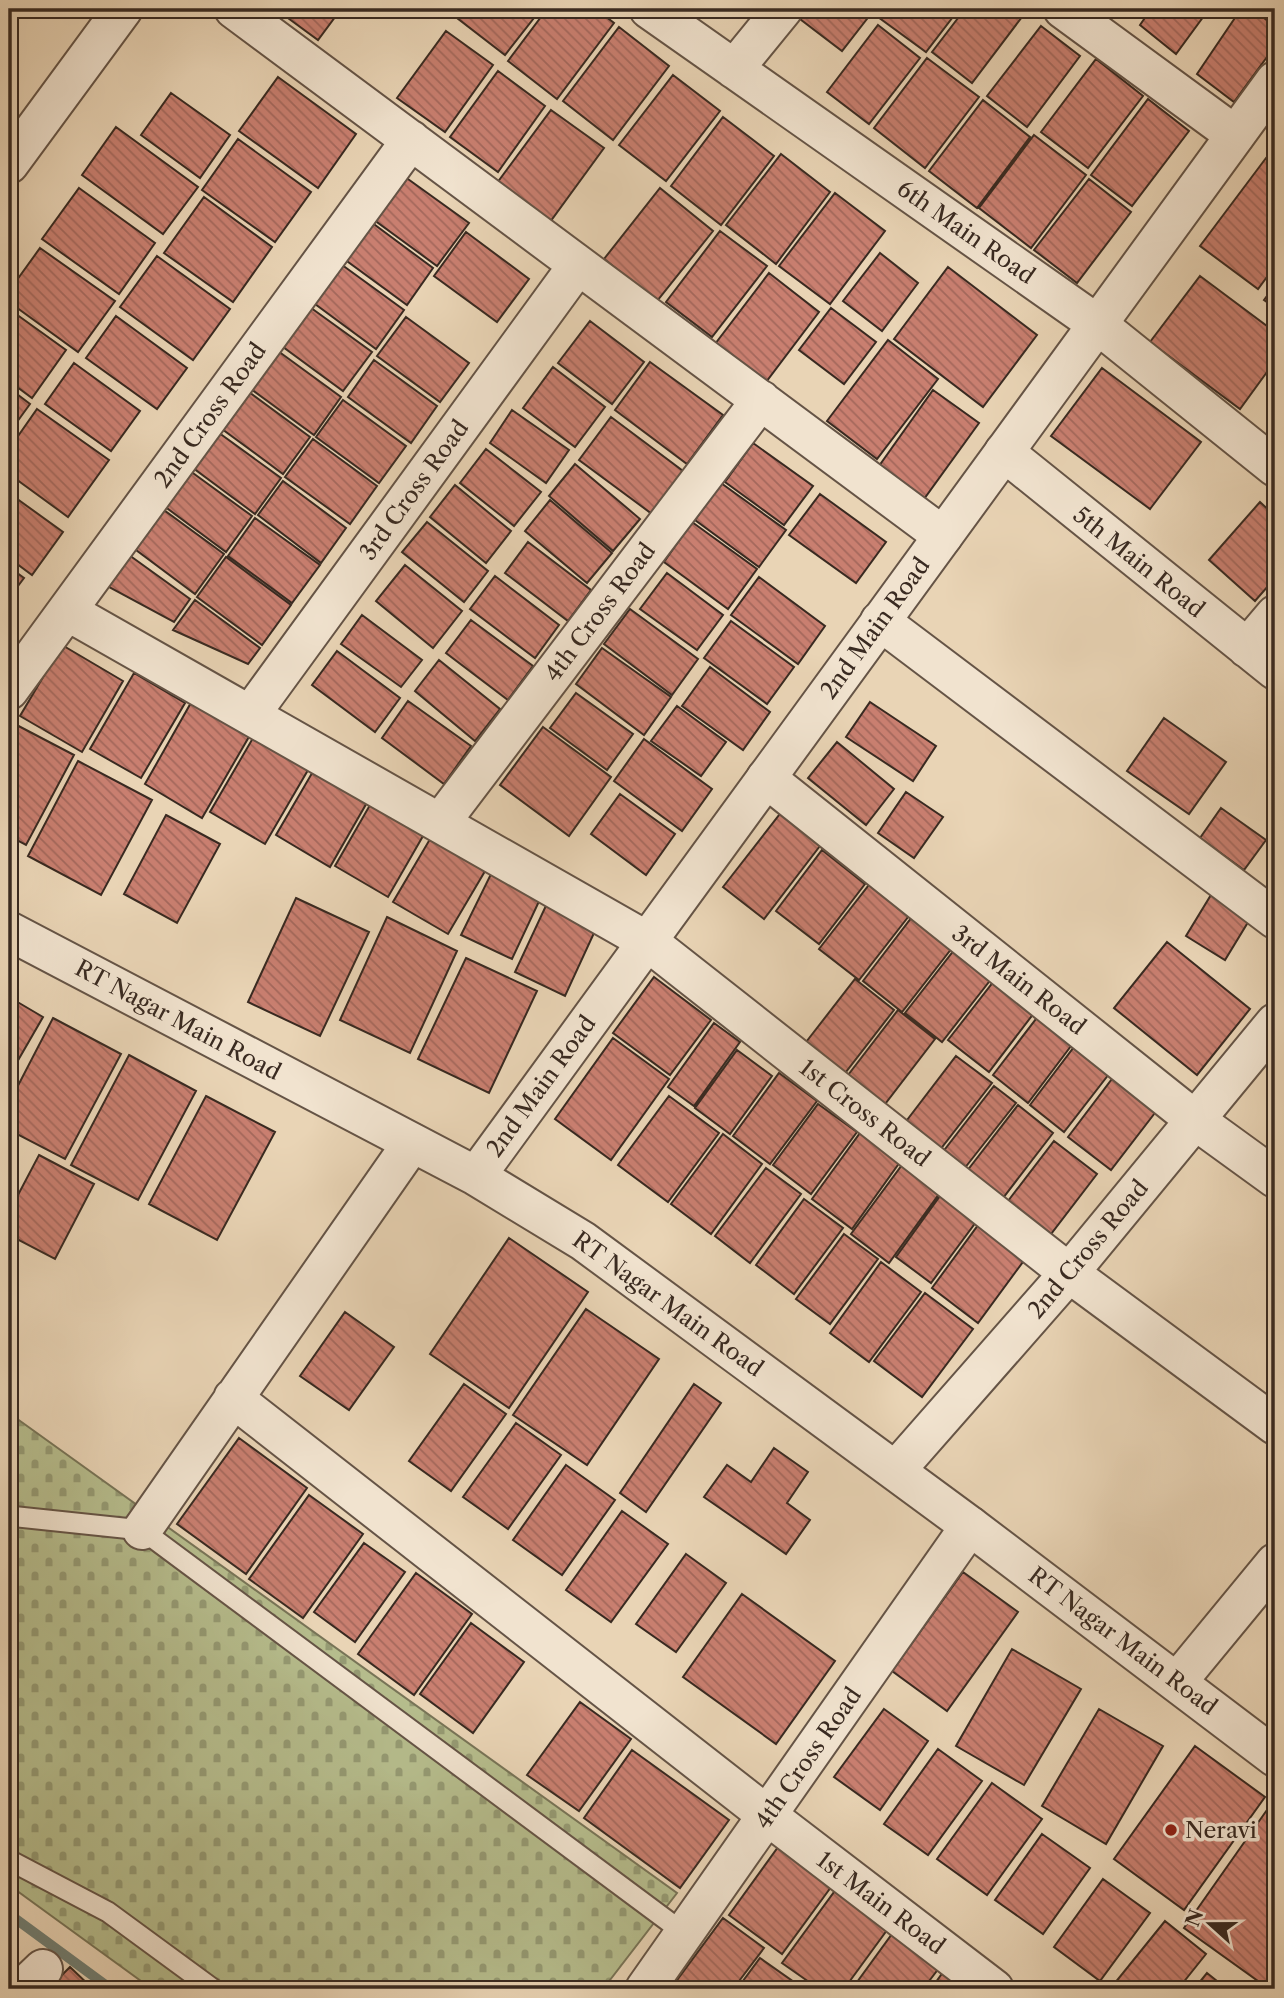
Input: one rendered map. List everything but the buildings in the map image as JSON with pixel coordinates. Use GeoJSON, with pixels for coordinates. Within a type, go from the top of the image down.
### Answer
{"type":"FeatureCollection","features":[{"type":"Feature","properties":{"kind":"street"},"geometry":{"type":"LineString","coordinates":[[11,157],[123,9]]}},
{"type":"Feature","properties":{"kind":"street"},"geometry":{"type":"LineString","coordinates":[[234,9],[943,536]]}},
{"type":"Feature","properties":{"kind":"street","name":"6th Main Road"},"geometry":{"type":"LineString","coordinates":[[649,9],[1097,324],[1275,467]]}},
{"type":"Feature","properties":{"kind":"street"},"geometry":{"type":"LineString","coordinates":[[734,69],[783,9]]}},
{"type":"Feature","properties":{"kind":"street"},"geometry":{"type":"LineString","coordinates":[[1063,9],[1236,135]]}},
{"type":"Feature","properties":{"kind":"street","name":"2nd Main Road"},"geometry":{"type":"LineString","coordinates":[[477,1176],[1275,81]]}},
{"type":"Feature","properties":{"kind":"street","name":"2nd Cross Road"},"geometry":{"type":"LineString","coordinates":[[9,690],[411,140]]}},
{"type":"Feature","properties":{"kind":"street","name":"3rd Cross Road"},"geometry":{"type":"LineString","coordinates":[[250,715],[579,264]]}},
{"type":"Feature","properties":{"kind":"street","name":"4th Cross Road"},"geometry":{"type":"LineString","coordinates":[[440,823],[761,400]]}},
{"type":"Feature","properties":{"kind":"street","name":"5th Main Road"},"geometry":{"type":"LineString","coordinates":[[1004,453],[1261,659]]}},
{"type":"Feature","properties":{"kind":"street","name":"1st Cross Road"},"geometry":{"type":"LineString","coordinates":[[66,611],[647,941],[1069,1273],[1275,1425]]}},
{"type":"Feature","properties":{"kind":"street"},"geometry":{"type":"LineString","coordinates":[[1261,659],[1275,615]]}},
{"type":"Feature","properties":{"kind":"street"},"geometry":{"type":"LineString","coordinates":[[880,621],[1275,919]]}},
{"type":"Feature","properties":{"kind":"street","name":"3rd Main Road"},"geometry":{"type":"LineString","coordinates":[[766,778],[1195,1120],[1275,1178]]}},
{"type":"Feature","properties":{"kind":"street","name":"RT Nagar Main Road"},"geometry":{"type":"LineString","coordinates":[[9,931],[477,1176],[583,1241],[970,1526],[1275,1757]]}},
{"type":"Feature","properties":{"kind":"street","name":"2nd Cross Road"},"geometry":{"type":"LineString","coordinates":[[896,1471],[1069,1273],[1275,1023]]}},
{"type":"Feature","properties":{"kind":"street"},"geometry":{"type":"LineString","coordinates":[[142,1530],[412,1143]]}},
{"type":"Feature","properties":{"kind":"street","name":"1st Main Road"},"geometry":{"type":"LineString","coordinates":[[233,1398],[768,1816],[995,1989]]}},
{"type":"Feature","properties":{"kind":"street","name":"4th Cross Road"},"geometry":{"type":"LineString","coordinates":[[645,1989],[970,1526]]}},
{"type":"Feature","properties":{"kind":"street"},"geometry":{"type":"LineString","coordinates":[[1177,1682],[1275,1563]]}},
{"type":"Feature","properties":{"kind":"lane"},"geometry":{"type":"LineString","coordinates":[[9,1516],[142,1530],[684,1933]]}},
{"type":"Feature","properties":{"kind":"lane"},"geometry":{"type":"LineString","coordinates":[[9,1860],[108,1912],[214,1989]]}},
{"type":"Feature","properties":{"kind":"green space"},"geometry":{"type":"Polygon","coordinates":[[[9,1413],[677,1893],[603,1989],[152,1989],[9,1885],[9,1413]]]}},
{"type":"Feature","properties":{"kind":"waterway"},"geometry":{"type":"LineString","coordinates":[[9,1914],[111,1989]]}},
{"type":"Feature","properties":{"kind":"place","name":"Neravi"},"geometry":{"type":"Point","coordinates":[1171,1830]}}]}
